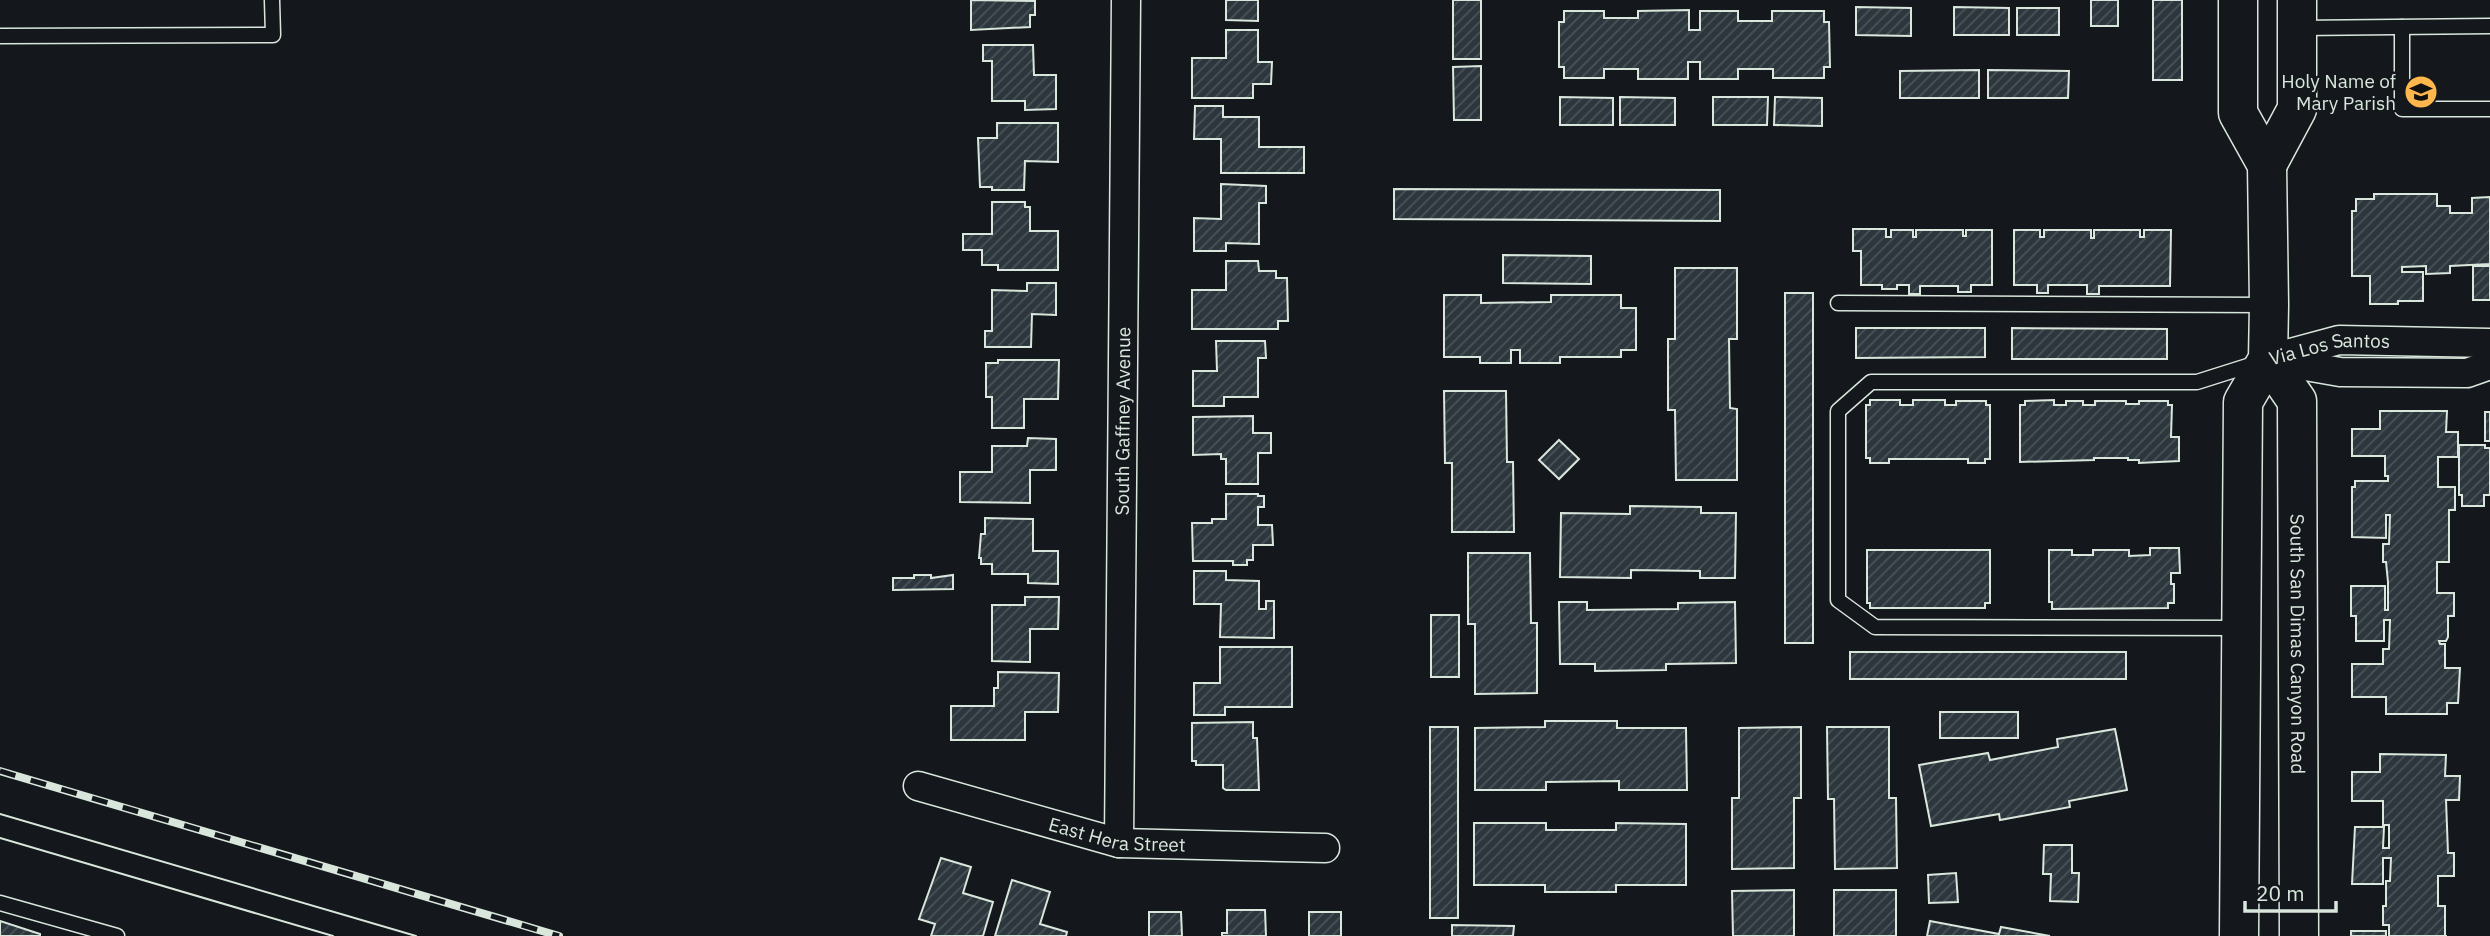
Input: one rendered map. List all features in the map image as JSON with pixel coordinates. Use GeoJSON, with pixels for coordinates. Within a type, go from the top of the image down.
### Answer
{"type":"FeatureCollection","features":[{"type":"Feature","properties":{"kind":"main road"},"geometry":{"type":"LineString","coordinates":[[2238,0],[2238,113],[2267,165],[2269,305],[2268,359],[2242,402],[2239,936]]}},
{"type":"Feature","properties":{"kind":"main road"},"geometry":{"type":"LineString","coordinates":[[2267,165],[2297,109],[2297,14]]}},
{"type":"Feature","properties":{"kind":"main road","name":"South San Dimas Canyon Road"},"geometry":{"type":"LineString","coordinates":[[2268,359],[2297,401],[2299,936]]}},
{"type":"Feature","properties":{"kind":"street","name":"South Gaffney Avenue"},"geometry":{"type":"LineString","coordinates":[[1119,843],[1126,0]]}},
{"type":"Feature","properties":{"kind":"street","name":"Via Los Santos"},"geometry":{"type":"LineString","coordinates":[[2268,359],[2339,340],[2490,343]]}},
{"type":"Feature","properties":{"kind":"street","name":"Via Los Santos"},"geometry":{"type":"LineString","coordinates":[[2268,359],[2340,372],[2467,373],[2490,365]]}},
{"type":"Feature","properties":{"kind":"street","name":"East Hera Street"},"geometry":{"type":"LineString","coordinates":[[918,786],[1119,843],[1325,848]]}},
{"type":"Feature","properties":{"kind":"lane"},"geometry":{"type":"LineString","coordinates":[[0,36],[273,35],[272,0]]}},
{"type":"Feature","properties":{"kind":"lane"},"geometry":{"type":"LineString","coordinates":[[2297,14],[2402,27],[2490,26]]}},
{"type":"Feature","properties":{"kind":"lane"},"geometry":{"type":"LineString","coordinates":[[2402,27],[2402,109],[2490,109]]}},
{"type":"Feature","properties":{"kind":"lane"},"geometry":{"type":"LineString","coordinates":[[1838,303],[2269,305]]}},
{"type":"Feature","properties":{"kind":"lane"},"geometry":{"type":"LineString","coordinates":[[2240,628],[1875,627],[1838,600],[1838,411],[1871,382],[2197,382],[2268,359]]}},
{"type":"Feature","properties":{"kind":"lane"},"geometry":{"type":"LineString","coordinates":[[0,903],[117,936]]}},
{"type":"Feature","properties":{"kind":"building"},"geometry":{"type":"Polygon","coordinates":[[[971,0],[1035,1],[1035,15],[1030,15],[1030,27],[971,30],[971,0]]]}},
{"type":"Feature","properties":{"kind":"building"},"geometry":{"type":"Polygon","coordinates":[[[1226,0],[1258,0],[1258,21],[1226,20],[1226,0]]]}},
{"type":"Feature","properties":{"kind":"building"},"geometry":{"type":"Polygon","coordinates":[[[1453,0],[1481,0],[1481,59],[1453,59],[1453,0]]]}},
{"type":"Feature","properties":{"kind":"building"},"geometry":{"type":"Polygon","coordinates":[[[2091,0],[2118,0],[2118,26],[2091,26],[2091,0]]]}},
{"type":"Feature","properties":{"kind":"building"},"geometry":{"type":"Polygon","coordinates":[[[2153,0],[2182,0],[2182,80],[2153,80],[2153,0]]]}},
{"type":"Feature","properties":{"kind":"building"},"geometry":{"type":"Polygon","coordinates":[[[1856,7],[1911,8],[1911,36],[1856,35],[1856,7]]]}},
{"type":"Feature","properties":{"kind":"building"},"geometry":{"type":"Polygon","coordinates":[[[1954,7],[2009,8],[2009,35],[1954,35],[1954,7]]]}},
{"type":"Feature","properties":{"kind":"building"},"geometry":{"type":"Polygon","coordinates":[[[2017,8],[2059,8],[2059,35],[2017,35],[2017,8]]]}},
{"type":"Feature","properties":{"kind":"building"},"geometry":{"type":"Polygon","coordinates":[[[1689,10],[1689,30],[1700,30],[1700,11],[1738,11],[1738,21],[1772,21],[1772,11],[1824,11],[1824,22],[1829,22],[1830,67],[1824,67],[1824,78],[1773,78],[1773,69],[1738,69],[1738,79],[1700,79],[1700,62],[1688,62],[1688,79],[1638,79],[1638,69],[1604,69],[1604,78],[1564,78],[1564,67],[1559,67],[1559,22],[1564,22],[1564,11],[1604,11],[1604,18],[1638,18],[1638,11],[1689,10]]]}},
{"type":"Feature","properties":{"kind":"building"},"geometry":{"type":"Polygon","coordinates":[[[1226,30],[1258,30],[1258,62],[1272,62],[1271,84],[1253,84],[1253,98],[1192,98],[1192,58],[1226,58],[1226,30]]]}},
{"type":"Feature","properties":{"kind":"building"},"geometry":{"type":"Polygon","coordinates":[[[983,45],[1033,45],[1034,75],[1056,75],[1056,109],[1025,110],[1025,101],[992,101],[992,61],[983,61],[983,45]]]}},
{"type":"Feature","properties":{"kind":"building"},"geometry":{"type":"Polygon","coordinates":[[[1481,66],[1481,120],[1454,120],[1453,67],[1481,66]]]}},
{"type":"Feature","properties":{"kind":"building"},"geometry":{"type":"Polygon","coordinates":[[[1979,70],[1979,98],[1900,98],[1900,71],[1979,70]]]}},
{"type":"Feature","properties":{"kind":"building"},"geometry":{"type":"Polygon","coordinates":[[[1988,70],[2069,71],[2068,98],[1988,98],[1988,70]]]}},
{"type":"Feature","properties":{"kind":"building"},"geometry":{"type":"Polygon","coordinates":[[[1560,97],[1613,98],[1613,125],[1560,125],[1560,97]]]}},
{"type":"Feature","properties":{"kind":"building"},"geometry":{"type":"Polygon","coordinates":[[[1620,97],[1675,98],[1675,125],[1620,125],[1620,97]]]}},
{"type":"Feature","properties":{"kind":"building"},"geometry":{"type":"Polygon","coordinates":[[[1713,97],[1768,97],[1767,125],[1713,125],[1713,97]]]}},
{"type":"Feature","properties":{"kind":"building"},"geometry":{"type":"Polygon","coordinates":[[[1775,97],[1822,98],[1822,126],[1774,125],[1775,97]]]}},
{"type":"Feature","properties":{"kind":"building"},"geometry":{"type":"Polygon","coordinates":[[[1195,106],[1223,106],[1223,117],[1259,117],[1259,147],[1304,147],[1304,173],[1221,173],[1221,139],[1194,139],[1195,106]]]}},
{"type":"Feature","properties":{"kind":"building"},"geometry":{"type":"Polygon","coordinates":[[[997,123],[1058,123],[1058,162],[1025,161],[1024,190],[992,190],[992,187],[980,187],[978,138],[997,138],[997,123]]]}},
{"type":"Feature","properties":{"kind":"building"},"geometry":{"type":"Polygon","coordinates":[[[1221,184],[1266,186],[1266,203],[1259,203],[1259,244],[1226,243],[1226,251],[1194,251],[1194,218],[1221,219],[1221,184]]]}},
{"type":"Feature","properties":{"kind":"building"},"geometry":{"type":"Polygon","coordinates":[[[1394,189],[1720,190],[1720,221],[1394,219],[1394,189]]]}},
{"type":"Feature","properties":{"kind":"building"},"geometry":{"type":"Polygon","coordinates":[[[2374,194],[2437,194],[2437,206],[2450,206],[2450,213],[2472,213],[2472,198],[2490,197],[2490,264],[2450,266],[2450,273],[2426,274],[2426,266],[2402,267],[2402,272],[2423,272],[2423,301],[2370,304],[2370,276],[2352,276],[2352,211],[2356,211],[2356,199],[2374,199],[2374,194]]]}},
{"type":"Feature","properties":{"kind":"building"},"geometry":{"type":"Polygon","coordinates":[[[992,202],[1025,202],[1025,207],[1030,207],[1030,231],[1058,231],[1058,270],[998,270],[998,265],[982,265],[982,250],[963,250],[963,234],[992,234],[992,202]]]}},
{"type":"Feature","properties":{"kind":"building"},"geometry":{"type":"Polygon","coordinates":[[[1853,229],[1886,229],[1886,237],[1891,237],[1891,230],[1913,230],[1913,237],[1916,237],[1916,230],[1963,230],[1963,236],[1966,236],[1966,230],[1992,230],[1992,285],[1971,285],[1971,292],[1958,292],[1958,286],[1920,286],[1920,294],[1909,294],[1909,285],[1897,285],[1897,289],[1882,289],[1882,285],[1861,285],[1861,251],[1853,251],[1853,229]]]}},
{"type":"Feature","properties":{"kind":"building"},"geometry":{"type":"Polygon","coordinates":[[[2014,230],[2040,230],[2040,237],[2044,237],[2044,230],[2091,230],[2091,238],[2094,238],[2094,230],[2140,230],[2140,237],[2144,237],[2144,230],[2171,230],[2170,286],[2099,286],[2099,294],[2087,294],[2087,285],[2048,285],[2048,293],[2037,293],[2037,285],[2014,285],[2014,230]]]}},
{"type":"Feature","properties":{"kind":"building"},"geometry":{"type":"Polygon","coordinates":[[[1503,255],[1591,256],[1591,284],[1503,283],[1503,255]]]}},
{"type":"Feature","properties":{"kind":"building"},"geometry":{"type":"Polygon","coordinates":[[[1226,261],[1258,261],[1259,271],[1276,271],[1276,278],[1287,278],[1288,321],[1278,321],[1278,329],[1192,329],[1192,290],[1226,290],[1226,261]]]}},
{"type":"Feature","properties":{"kind":"building"},"geometry":{"type":"Polygon","coordinates":[[[2473,266],[2490,266],[2490,300],[2473,300],[2473,266]]]}},
{"type":"Feature","properties":{"kind":"building"},"geometry":{"type":"Polygon","coordinates":[[[1675,268],[1737,268],[1737,339],[1729,339],[1730,408],[1737,409],[1737,480],[1676,480],[1675,410],[1668,410],[1668,339],[1675,339],[1675,268]]]}},
{"type":"Feature","properties":{"kind":"building"},"geometry":{"type":"Polygon","coordinates":[[[1027,283],[1056,283],[1056,315],[1032,314],[1031,347],[985,347],[985,331],[992,331],[992,290],[1027,291],[1027,283]]]}},
{"type":"Feature","properties":{"kind":"building"},"geometry":{"type":"Polygon","coordinates":[[[1785,293],[1813,293],[1813,643],[1785,643],[1785,293]]]}},
{"type":"Feature","properties":{"kind":"building"},"geometry":{"type":"Polygon","coordinates":[[[1444,295],[1481,295],[1481,303],[1551,302],[1551,295],[1621,295],[1621,308],[1636,308],[1636,350],[1621,350],[1621,357],[1560,357],[1560,363],[1520,363],[1520,350],[1511,350],[1511,363],[1480,363],[1480,357],[1444,357],[1444,295]]]}},
{"type":"Feature","properties":{"kind":"building"},"geometry":{"type":"Polygon","coordinates":[[[1856,328],[1985,328],[1985,357],[1856,358],[1856,328]]]}},
{"type":"Feature","properties":{"kind":"building"},"geometry":{"type":"Polygon","coordinates":[[[2012,328],[2167,329],[2167,359],[2012,359],[2012,328]]]}},
{"type":"Feature","properties":{"kind":"building"},"geometry":{"type":"Polygon","coordinates":[[[1216,341],[1265,341],[1266,358],[1258,358],[1258,397],[1224,397],[1224,406],[1193,406],[1193,371],[1217,371],[1216,341]]]}},
{"type":"Feature","properties":{"kind":"building"},"geometry":{"type":"Polygon","coordinates":[[[998,360],[1059,360],[1058,399],[1024,399],[1024,428],[992,428],[992,397],[986,397],[986,363],[998,363],[998,360]]]}},
{"type":"Feature","properties":{"kind":"building"},"geometry":{"type":"Polygon","coordinates":[[[1444,391],[1506,391],[1507,462],[1513,462],[1514,532],[1452,532],[1452,463],[1445,463],[1444,391]]]}},
{"type":"Feature","properties":{"kind":"building"},"geometry":{"type":"Polygon","coordinates":[[[1870,400],[1900,400],[1900,405],[1913,405],[1913,400],[1945,400],[1945,405],[1956,405],[1956,401],[1986,401],[1986,405],[1990,405],[1990,459],[1985,459],[1985,463],[1968,463],[1968,459],[1889,459],[1889,463],[1870,463],[1870,458],[1866,458],[1866,405],[1870,405],[1870,400]]]}},
{"type":"Feature","properties":{"kind":"building"},"geometry":{"type":"Polygon","coordinates":[[[2054,400],[2054,405],[2066,405],[2066,401],[2083,401],[2083,405],[2095,405],[2095,401],[2126,401],[2126,404],[2139,404],[2139,401],[2168,401],[2168,405],[2172,405],[2171,437],[2179,437],[2179,461],[2139,463],[2139,460],[2128,458],[2094,458],[2020,462],[2020,405],[2025,405],[2025,401],[2054,400]]]}},
{"type":"Feature","properties":{"kind":"building"},"geometry":{"type":"Polygon","coordinates":[[[2380,411],[2447,411],[2446,432],[2458,432],[2458,457],[2438,457],[2438,487],[2455,487],[2455,510],[2449,510],[2449,562],[2437,562],[2437,593],[2454,593],[2454,616],[2448,616],[2448,637],[2446,641],[2439,641],[2440,644],[2445,644],[2445,668],[2460,668],[2458,703],[2447,703],[2447,714],[2386,714],[2386,697],[2352,697],[2352,664],[2383,664],[2383,649],[2389,649],[2390,620],[2384,620],[2384,641],[2356,641],[2356,616],[2351,616],[2351,586],[2385,586],[2385,610],[2388,610],[2388,582],[2386,562],[2383,562],[2383,544],[2389,544],[2390,515],[2386,515],[2386,538],[2352,537],[2352,487],[2355,487],[2355,481],[2388,481],[2388,476],[2385,476],[2385,456],[2352,456],[2352,429],[2380,429],[2380,411]]]}},
{"type":"Feature","properties":{"kind":"building"},"geometry":{"type":"Polygon","coordinates":[[[2485,412],[2490,412],[2490,441],[2485,441],[2485,412]]]}},
{"type":"Feature","properties":{"kind":"building"},"geometry":{"type":"Polygon","coordinates":[[[1253,416],[1253,433],[1271,433],[1271,453],[1258,453],[1258,484],[1226,484],[1226,459],[1221,459],[1221,454],[1193,455],[1193,417],[1253,416]]]}},
{"type":"Feature","properties":{"kind":"building"},"geometry":{"type":"Polygon","coordinates":[[[1028,438],[1056,439],[1056,470],[1030,470],[1030,503],[960,502],[960,472],[992,472],[992,446],[1027,446],[1028,438]]]}},
{"type":"Feature","properties":{"kind":"building"},"geometry":{"type":"Polygon","coordinates":[[[1559,440],[1579,459],[1559,479],[1539,460],[1559,440]]]}},
{"type":"Feature","properties":{"kind":"building"},"geometry":{"type":"Polygon","coordinates":[[[2459,445],[2485,445],[2485,448],[2490,448],[2490,495],[2484,495],[2484,506],[2462,506],[2462,495],[2459,495],[2459,445]]]}},
{"type":"Feature","properties":{"kind":"building"},"geometry":{"type":"Polygon","coordinates":[[[1226,494],[1264,496],[1264,507],[1258,507],[1258,525],[1272,525],[1273,545],[1253,545],[1253,560],[1247,560],[1247,565],[1233,565],[1233,561],[1193,561],[1192,523],[1212,523],[1212,519],[1226,519],[1226,494]]]}},
{"type":"Feature","properties":{"kind":"building"},"geometry":{"type":"Polygon","coordinates":[[[1630,506],[1701,507],[1701,513],[1736,513],[1735,578],[1700,578],[1700,571],[1631,570],[1631,578],[1560,577],[1561,513],[1630,514],[1630,506]]]}},
{"type":"Feature","properties":{"kind":"building"},"geometry":{"type":"Polygon","coordinates":[[[985,518],[1033,519],[1033,551],[1058,551],[1058,584],[1028,583],[1028,574],[992,574],[992,564],[981,564],[979,558],[981,534],[985,534],[985,518]]]}},
{"type":"Feature","properties":{"kind":"building"},"geometry":{"type":"Polygon","coordinates":[[[2150,548],[2179,548],[2180,573],[2171,573],[2174,603],[2168,603],[2168,608],[2052,609],[2052,602],[2049,602],[2049,550],[2072,550],[2072,555],[2093,555],[2093,550],[2129,550],[2129,556],[2150,555],[2150,548]]]}},
{"type":"Feature","properties":{"kind":"building"},"geometry":{"type":"Polygon","coordinates":[[[1867,550],[1990,550],[1990,603],[1985,603],[1985,608],[1870,608],[1870,603],[1867,603],[1867,550]]]}},
{"type":"Feature","properties":{"kind":"building"},"geometry":{"type":"Polygon","coordinates":[[[1468,553],[1530,553],[1531,623],[1537,623],[1537,693],[1475,694],[1475,624],[1468,624],[1468,553]]]}},
{"type":"Feature","properties":{"kind":"building"},"geometry":{"type":"Polygon","coordinates":[[[1194,571],[1226,571],[1226,580],[1259,581],[1259,609],[1266,609],[1266,601],[1274,601],[1274,638],[1220,637],[1221,604],[1194,604],[1194,571]]]}},
{"type":"Feature","properties":{"kind":"building"},"geometry":{"type":"Polygon","coordinates":[[[914,575],[931,575],[931,578],[953,575],[953,589],[893,590],[893,578],[914,578],[914,575]]]}},
{"type":"Feature","properties":{"kind":"building"},"geometry":{"type":"Polygon","coordinates":[[[1025,597],[1059,597],[1058,629],[1030,629],[1030,662],[992,661],[992,605],[1025,605],[1025,597]]]}},
{"type":"Feature","properties":{"kind":"building"},"geometry":{"type":"Polygon","coordinates":[[[1559,602],[1587,602],[1587,610],[1678,609],[1678,603],[1735,602],[1736,663],[1666,664],[1666,670],[1595,671],[1595,664],[1560,664],[1559,602]]]}},
{"type":"Feature","properties":{"kind":"building"},"geometry":{"type":"Polygon","coordinates":[[[1431,615],[1459,615],[1459,677],[1431,677],[1431,615]]]}},
{"type":"Feature","properties":{"kind":"building"},"geometry":{"type":"Polygon","coordinates":[[[1220,647],[1292,647],[1292,707],[1225,707],[1225,715],[1194,715],[1194,683],[1220,683],[1220,647]]]}},
{"type":"Feature","properties":{"kind":"building"},"geometry":{"type":"Polygon","coordinates":[[[1850,652],[2126,652],[2126,679],[1850,679],[1850,652]]]}},
{"type":"Feature","properties":{"kind":"building"},"geometry":{"type":"Polygon","coordinates":[[[998,672],[1059,673],[1058,712],[1025,712],[1025,740],[951,740],[951,706],[994,706],[994,688],[998,688],[998,672]]]}},
{"type":"Feature","properties":{"kind":"building"},"geometry":{"type":"Polygon","coordinates":[[[1940,712],[2018,712],[2018,738],[1940,738],[1940,712]]]}},
{"type":"Feature","properties":{"kind":"building"},"geometry":{"type":"Polygon","coordinates":[[[1545,721],[1617,721],[1617,728],[1686,728],[1687,790],[1619,790],[1619,781],[1546,782],[1546,790],[1475,790],[1475,728],[1545,727],[1545,721]]]}},
{"type":"Feature","properties":{"kind":"building"},"geometry":{"type":"Polygon","coordinates":[[[1253,722],[1253,738],[1257,738],[1259,790],[1226,790],[1223,788],[1223,765],[1196,765],[1196,761],[1192,761],[1192,723],[1253,722]]]}},
{"type":"Feature","properties":{"kind":"building"},"geometry":{"type":"Polygon","coordinates":[[[1430,727],[1458,727],[1458,918],[1430,918],[1430,727]]]}},
{"type":"Feature","properties":{"kind":"building"},"geometry":{"type":"Polygon","coordinates":[[[1801,727],[1801,798],[1794,798],[1794,868],[1732,869],[1732,798],[1739,798],[1739,728],[1801,727]]]}},
{"type":"Feature","properties":{"kind":"building"},"geometry":{"type":"Polygon","coordinates":[[[1827,727],[1889,727],[1889,798],[1896,798],[1897,868],[1835,869],[1834,799],[1828,799],[1827,727]]]}},
{"type":"Feature","properties":{"kind":"building"},"geometry":{"type":"Polygon","coordinates":[[[2115,729],[2127,790],[2069,801],[2070,807],[2000,820],[1999,814],[1931,826],[1919,765],[1988,753],[1990,760],[2058,747],[2057,739],[2115,729]]]}},
{"type":"Feature","properties":{"kind":"building"},"geometry":{"type":"Polygon","coordinates":[[[2380,754],[2446,755],[2445,776],[2460,776],[2459,800],[2446,800],[2448,853],[2454,853],[2454,876],[2438,876],[2438,906],[2445,906],[2445,936],[2389,936],[2389,925],[2383,925],[2383,906],[2386,906],[2386,881],[2390,881],[2391,858],[2383,858],[2383,884],[2352,884],[2355,827],[2384,827],[2383,848],[2389,848],[2389,825],[2383,825],[2383,801],[2352,801],[2352,772],[2380,772],[2380,754]]]}},
{"type":"Feature","properties":{"kind":"building"},"geometry":{"type":"Polygon","coordinates":[[[1474,823],[1546,823],[1546,830],[1616,830],[1616,823],[1686,824],[1686,885],[1616,885],[1616,892],[1545,892],[1545,885],[1474,885],[1474,823]]]}},
{"type":"Feature","properties":{"kind":"building"},"geometry":{"type":"Polygon","coordinates":[[[2044,845],[2072,845],[2072,873],[2079,873],[2078,902],[2050,901],[2051,874],[2043,874],[2044,845]]]}},
{"type":"Feature","properties":{"kind":"building"},"geometry":{"type":"Polygon","coordinates":[[[941,858],[971,867],[963,893],[993,902],[983,936],[931,936],[935,924],[919,919],[941,858]]]}},
{"type":"Feature","properties":{"kind":"building"},"geometry":{"type":"Polygon","coordinates":[[[1956,873],[1958,902],[1929,903],[1928,875],[1956,873]]]}},
{"type":"Feature","properties":{"kind":"building"},"geometry":{"type":"Polygon","coordinates":[[[1012,880],[1050,892],[1040,924],[1067,932],[1066,936],[995,936],[1012,880]]]}},
{"type":"Feature","properties":{"kind":"building"},"geometry":{"type":"Polygon","coordinates":[[[1794,890],[1794,936],[1733,936],[1732,891],[1794,890]]]}},
{"type":"Feature","properties":{"kind":"building"},"geometry":{"type":"Polygon","coordinates":[[[1834,890],[1896,890],[1896,936],[1834,936],[1834,890]]]}},
{"type":"Feature","properties":{"kind":"building"},"geometry":{"type":"Polygon","coordinates":[[[1227,910],[1265,910],[1266,936],[1222,936],[1222,933],[1227,933],[1227,910]]]}},
{"type":"Feature","properties":{"kind":"building"},"geometry":{"type":"Polygon","coordinates":[[[1149,912],[1181,912],[1182,936],[1149,936],[1149,912]]]}},
{"type":"Feature","properties":{"kind":"building"},"geometry":{"type":"Polygon","coordinates":[[[1309,912],[1341,912],[1341,936],[1309,936],[1309,912]]]}},
{"type":"Feature","properties":{"kind":"building"},"geometry":{"type":"Polygon","coordinates":[[[0,921],[40,934],[40,936],[0,936],[0,921]]]}},
{"type":"Feature","properties":{"kind":"building"},"geometry":{"type":"Polygon","coordinates":[[[1930,921],[1999,934],[2001,927],[2050,936],[1927,936],[1930,921]]]}},
{"type":"Feature","properties":{"kind":"building"},"geometry":{"type":"Polygon","coordinates":[[[1452,925],[1514,926],[1513,936],[1452,936],[1452,925]]]}},
{"type":"Feature","properties":{"kind":"building"},"geometry":{"type":"Polygon","coordinates":[[[2351,931],[2386,931],[2386,936],[2351,936],[2351,931]]]}},
{"type":"Feature","properties":{"kind":"tram line"},"geometry":{"type":"LineString","coordinates":[[0,814],[416,936]]}},
{"type":"Feature","properties":{"kind":"tram line"},"geometry":{"type":"LineString","coordinates":[[0,838],[333,936]]}},
{"type":"Feature","properties":{"kind":"railway"},"geometry":{"type":"LineString","coordinates":[[0,771],[559,936]]}},
{"type":"Feature","properties":{"kind":"place","name":"Holy Name of Mary Parish"},"geometry":{"type":"Point","coordinates":[2421,92]}}]}
